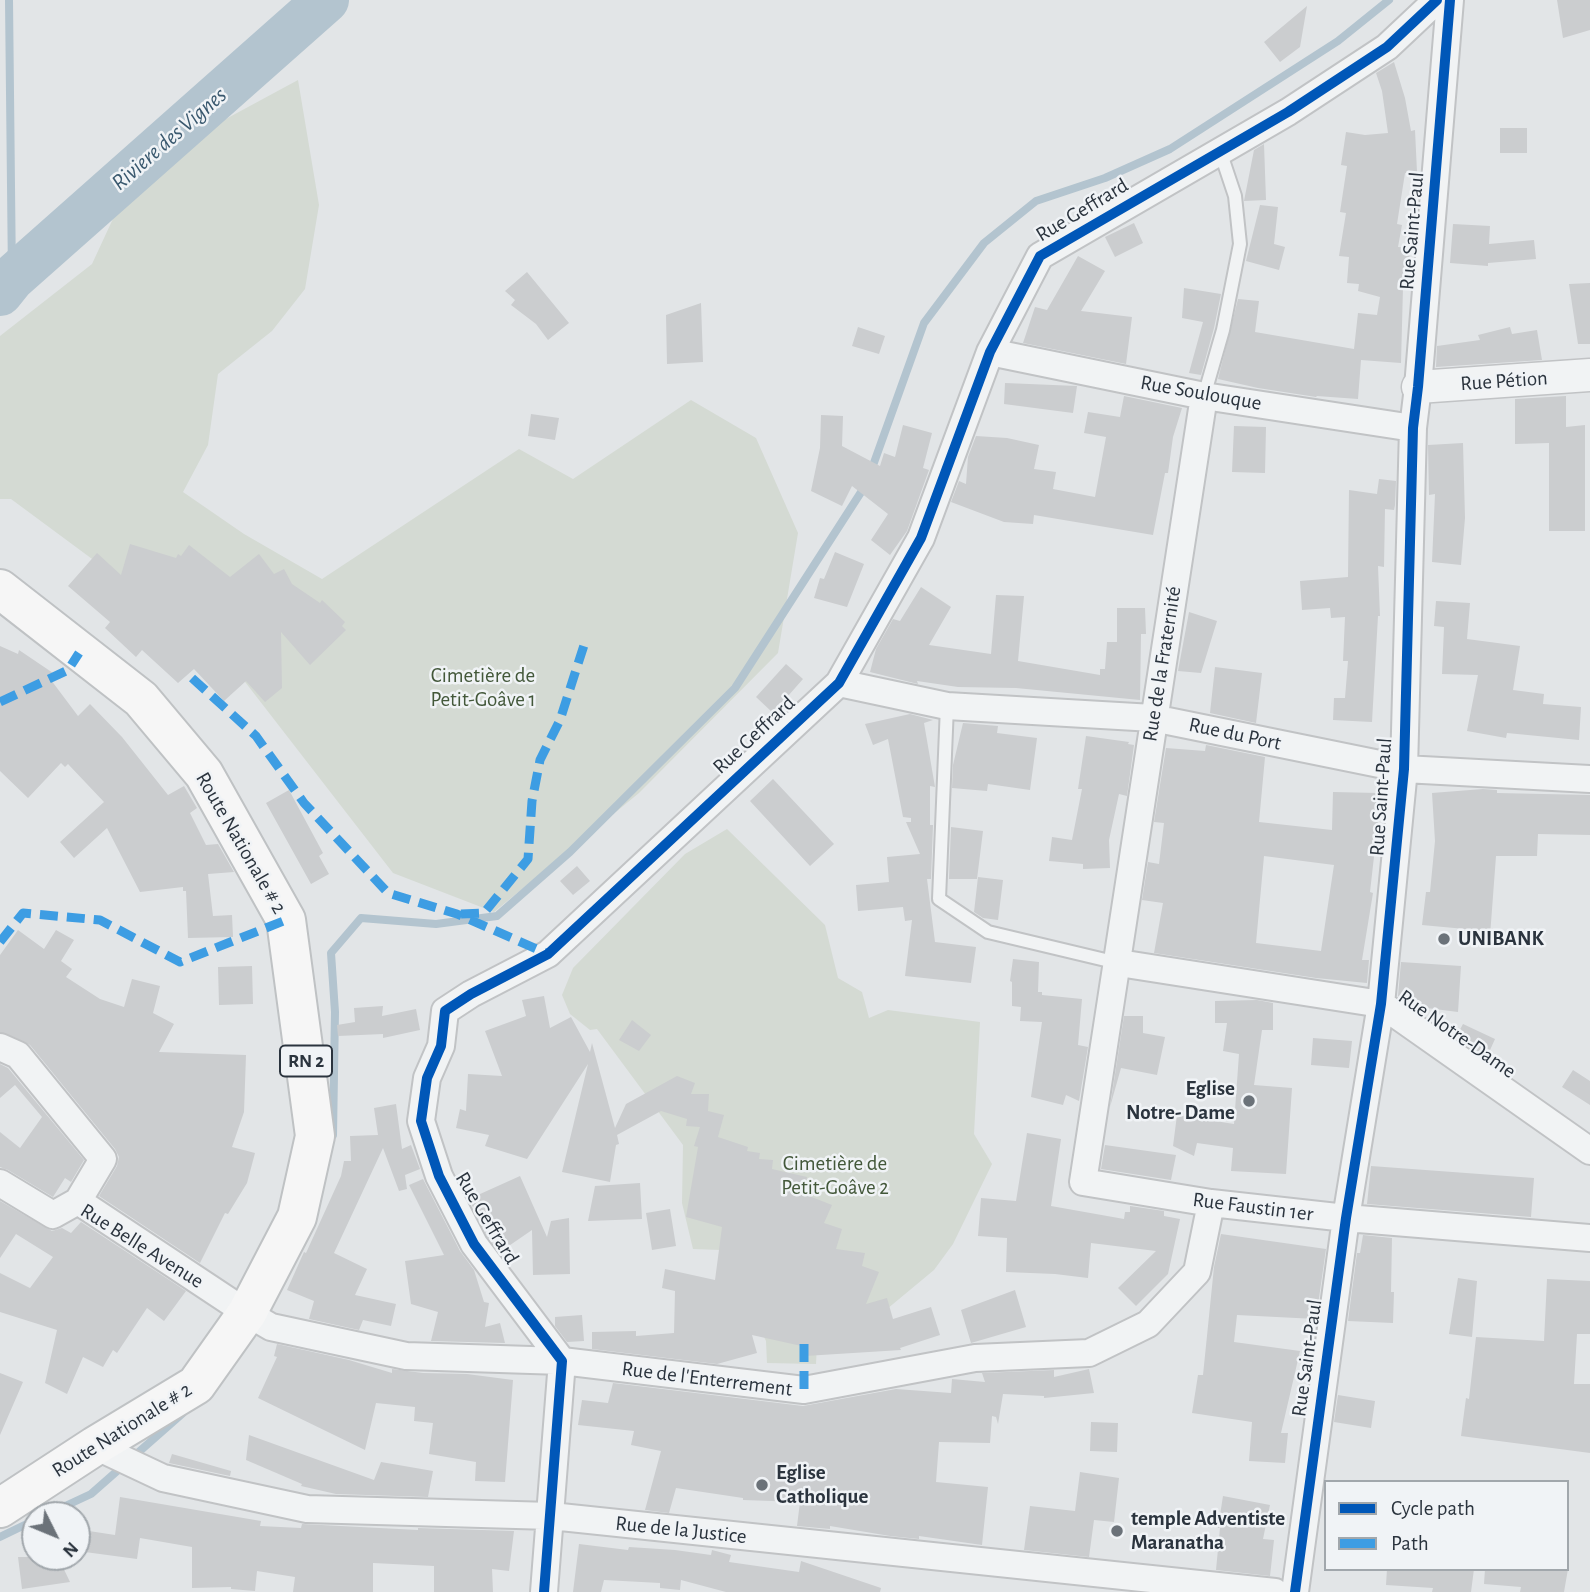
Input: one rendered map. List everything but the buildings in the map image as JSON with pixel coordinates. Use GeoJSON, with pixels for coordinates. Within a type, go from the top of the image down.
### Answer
{"type":"FeatureCollection","features":[{"type":"Feature","properties":{"kind":"main road","name":"Route Nationale # 2"},"geometry":{"type":"LineString","coordinates":[[0,589],[141,699],[204,774],[286,920],[315,1136],[296,1217],[259,1320],[196,1385],[0,1508]]}},
{"type":"Feature","properties":{"kind":"street","name":"Rue Geffrard"},"geometry":{"type":"LineString","coordinates":[[562,1361],[474,1244],[439,1176],[421,1121],[427,1078],[441,1046],[445,1011],[471,994],[548,954],[839,683],[921,538],[990,352],[1040,256],[1289,111],[1387,47],[1437,0]]}},
{"type":"Feature","properties":{"kind":"street","name":"Rue Saint-Paul"},"geometry":{"type":"LineString","coordinates":[[1295,1592],[1346,1218],[1381,1004],[1404,769],[1413,428],[1419,387],[1450,0]]}},
{"type":"Feature","properties":{"kind":"street","name":"Rue Soulouque"},"geometry":{"type":"LineString","coordinates":[[990,352],[1204,396],[1413,428]]}},
{"type":"Feature","properties":{"kind":"street","name":"Rue Pétion"},"geometry":{"type":"LineString","coordinates":[[1419,387],[1590,374]]}},
{"type":"Feature","properties":{"kind":"street","name":"Rue de la Fraternité"},"geometry":{"type":"LineString","coordinates":[[1083,1182],[1204,396]]}},
{"type":"Feature","properties":{"kind":"street","name":"Rue du Port"},"geometry":{"type":"LineString","coordinates":[[839,683],[947,706],[1153,718],[1404,769],[1590,779]]}},
{"type":"Feature","properties":{"kind":"street","name":"Rue Notre-Dame"},"geometry":{"type":"LineString","coordinates":[[1118,963],[1381,1004],[1590,1151]]}},
{"type":"Feature","properties":{"kind":"street"},"geometry":{"type":"LineString","coordinates":[[0,1047],[18,1055],[103,1159],[78,1201]]}},
{"type":"Feature","properties":{"kind":"street","name":"Rue Belle Avenue"},"geometry":{"type":"LineString","coordinates":[[0,1182],[53,1215],[78,1201],[259,1320]]}},
{"type":"Feature","properties":{"kind":"street","name":"Rue Faustin 1er"},"geometry":{"type":"LineString","coordinates":[[1083,1182],[1211,1203],[1346,1218],[1590,1238]]}},
{"type":"Feature","properties":{"kind":"street","name":"Rue de l'Enterrement"},"geometry":{"type":"LineString","coordinates":[[259,1320],[406,1356],[562,1361],[804,1390],[975,1358],[1089,1353],[1148,1324],[1197,1272],[1211,1203]]}},
{"type":"Feature","properties":{"kind":"street"},"geometry":{"type":"LineString","coordinates":[[544,1592],[562,1361]]}},
{"type":"Feature","properties":{"kind":"street","name":"Rue de la Justice"},"geometry":{"type":"LineString","coordinates":[[95,1446],[163,1478],[307,1509],[551,1516],[1113,1583],[1275,1592]]}},
{"type":"Feature","properties":{"kind":"lane","name":"Rue de la Fraternité"},"geometry":{"type":"LineString","coordinates":[[1204,396],[1223,330],[1240,244],[1235,197],[1220,151]]}},
{"type":"Feature","properties":{"kind":"lane"},"geometry":{"type":"LineString","coordinates":[[947,706],[939,899],[988,932],[1118,963]]}},
{"type":"Feature","properties":{"kind":"green space","name":"Cimetière de Petit-Goâve 1"},"geometry":{"type":"Polygon","coordinates":[[[298,80],[319,205],[305,289],[272,331],[218,374],[208,445],[183,492],[244,534],[322,579],[519,449],[573,479],[691,400],[756,438],[798,533],[778,653],[639,793],[494,912],[393,873],[242,678],[130,587],[11,499],[0,499],[0,336],[92,264],[137,167],[298,80]]]}},
{"type":"Feature","properties":{"kind":"green space","name":"Cimetière de Petit-Goâve 2"},"geometry":{"type":"Polygon","coordinates":[[[727,829],[825,925],[838,978],[862,992],[869,1018],[888,1010],[980,1022],[974,1134],[992,1164],[953,1244],[934,1270],[881,1314],[818,1323],[816,1364],[767,1363],[766,1341],[721,1250],[693,1249],[682,1203],[683,1145],[597,1029],[590,1030],[570,1014],[562,995],[573,968],[685,854],[727,829]]]}},
{"type":"Feature","properties":{"kind":"waterway","name":"Riviere des Vignes"},"geometry":{"type":"LineString","coordinates":[[9,0],[12,278]]}},
{"type":"Feature","properties":{"kind":"waterway","name":"Riviere des Vignes"},"geometry":{"type":"LineString","coordinates":[[0,293],[12,278],[326,0]]}},
{"type":"Feature","properties":{"kind":"waterway"},"geometry":{"type":"LineString","coordinates":[[871,471],[924,323],[984,243],[1036,201],[1105,178],[1170,149],[1338,41],[1389,0]]}},
{"type":"Feature","properties":{"kind":"waterway"},"geometry":{"type":"LineString","coordinates":[[333,1135],[335,1012],[331,953],[361,918],[436,924],[497,916],[570,852],[735,688],[865,486]]}},
{"type":"Feature","properties":{"kind":"waterway"},"geometry":{"type":"LineString","coordinates":[[76,1501],[91,1494],[183,1413]]}},
{"type":"Feature","properties":{"kind":"waterway"},"geometry":{"type":"LineString","coordinates":[[0,1537],[21,1527]]}},
{"type":"Feature","properties":{"kind":"marked path"},"geometry":{"type":"LineString","coordinates":[[461,914],[484,913],[528,859],[532,801],[540,760],[560,720],[585,642]]}},
{"type":"Feature","properties":{"kind":"marked path"},"geometry":{"type":"LineString","coordinates":[[0,702],[68,670],[79,653]]}},
{"type":"Feature","properties":{"kind":"marked path"},"geometry":{"type":"LineString","coordinates":[[192,678],[256,736],[304,803],[388,893],[457,914],[548,954]]}},
{"type":"Feature","properties":{"kind":"marked path"},"geometry":{"type":"LineString","coordinates":[[0,942],[23,913],[100,920],[180,962],[286,920]]}},
{"type":"Feature","properties":{"kind":"marked path"},"geometry":{"type":"LineString","coordinates":[[804,1344],[804,1390]]}},
{"type":"Feature","properties":{"kind":"cycle path"},"geometry":{"type":"LineString","coordinates":[[544,1592],[562,1361],[474,1244],[439,1176],[421,1121],[427,1078],[441,1046],[445,1011],[471,994],[548,954],[839,683],[921,538],[990,352],[1040,256],[1288,112],[1387,47],[1437,0]]}},
{"type":"Feature","properties":{"kind":"cycle path"},"geometry":{"type":"LineString","coordinates":[[1295,1592],[1346,1218],[1381,1004],[1404,769],[1413,428],[1450,0]]}},
{"type":"Feature","properties":{"kind":"place","name":"UNIBANK"},"geometry":{"type":"Point","coordinates":[1444,939]}},
{"type":"Feature","properties":{"kind":"place","name":"Eglise Notre- Dame"},"geometry":{"type":"Point","coordinates":[1249,1101]}},
{"type":"Feature","properties":{"kind":"place","name":"Eglise Catholique"},"geometry":{"type":"Point","coordinates":[762,1485]}},
{"type":"Feature","properties":{"kind":"place","name":"temple Adventiste Maranatha"},"geometry":{"type":"Point","coordinates":[1117,1531]}}]}
